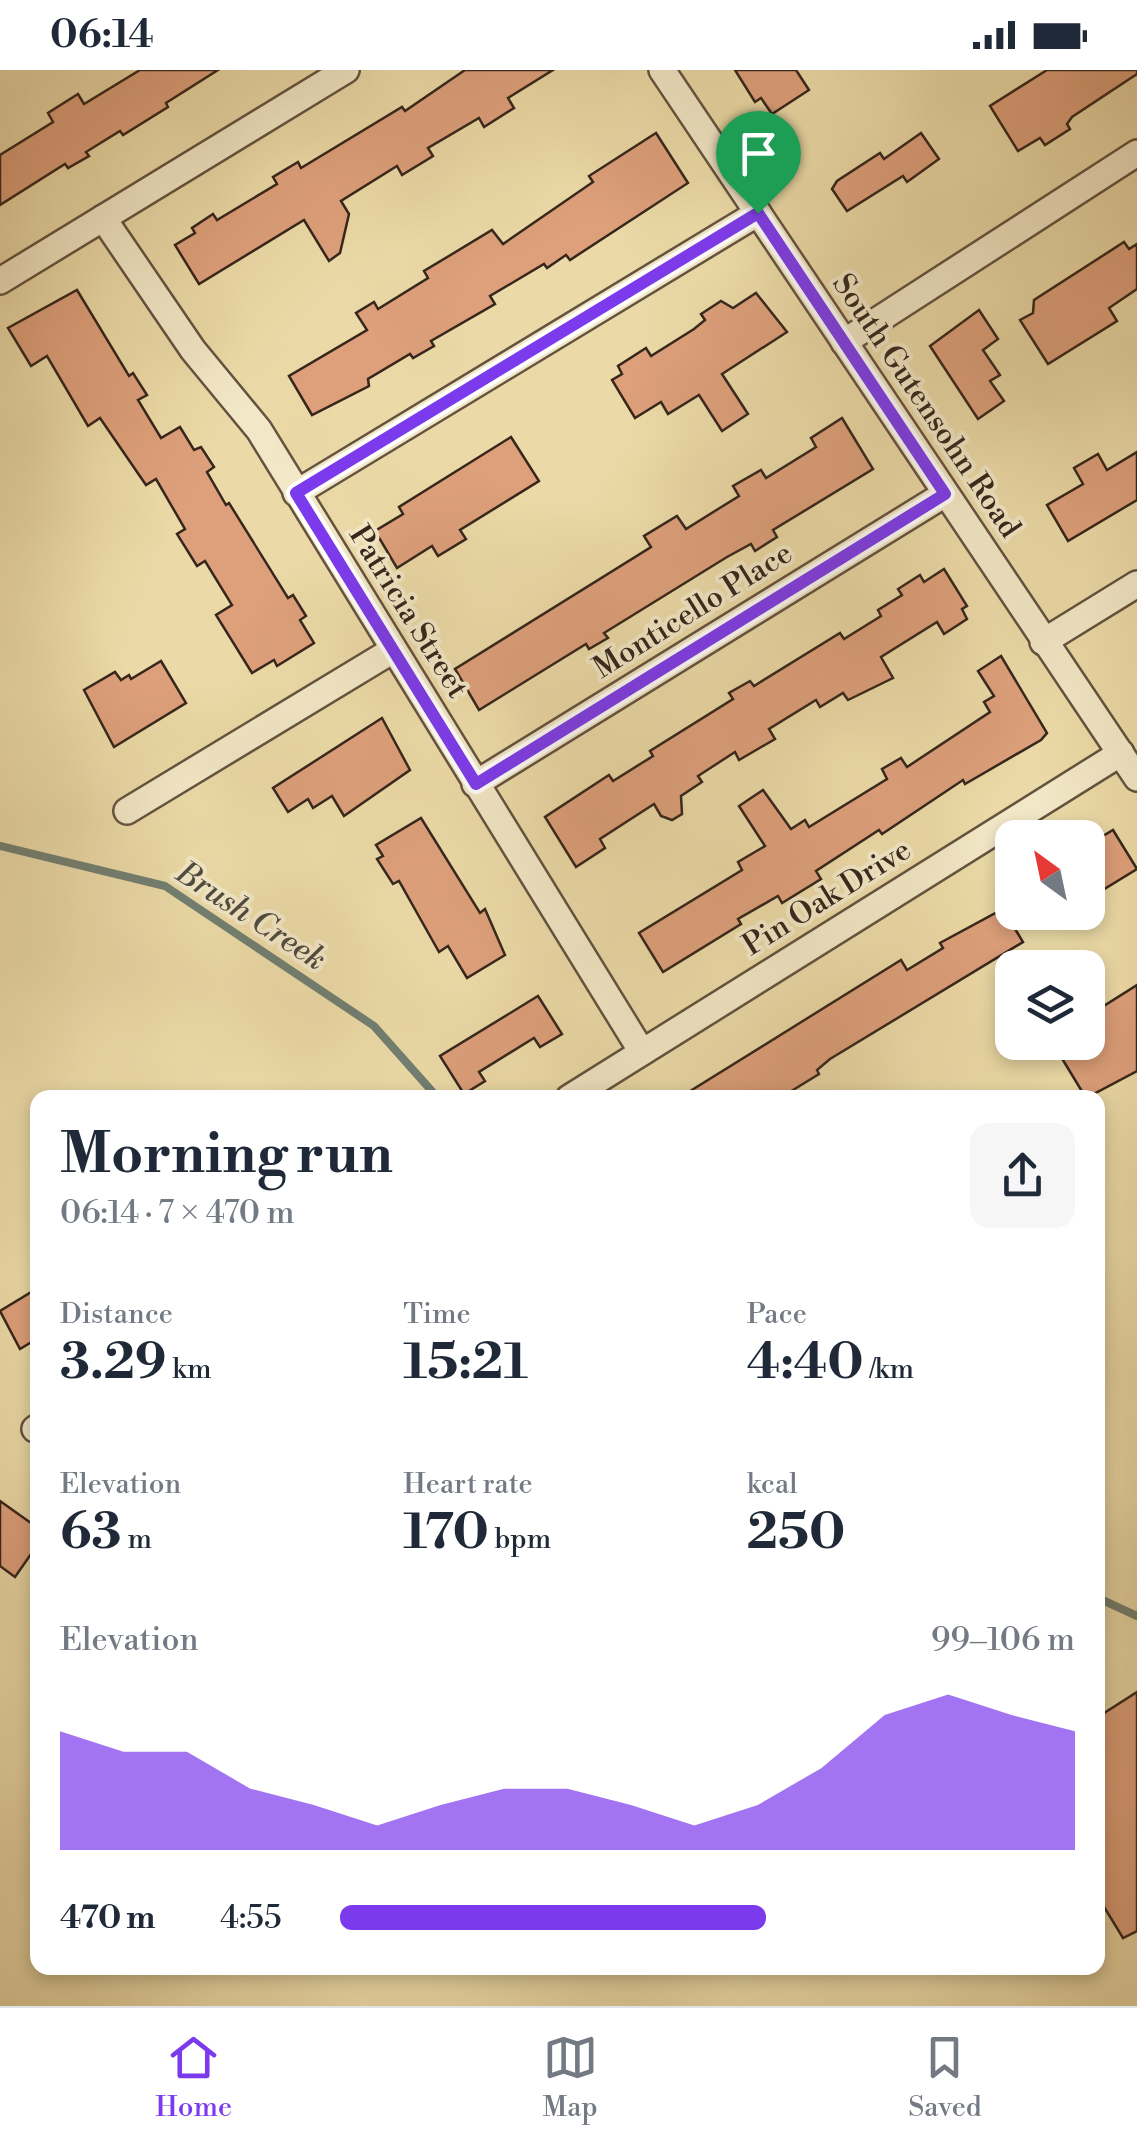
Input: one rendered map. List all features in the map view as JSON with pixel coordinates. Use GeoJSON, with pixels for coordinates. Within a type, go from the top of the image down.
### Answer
{"type":"FeatureCollection","features":[{"type":"Feature","properties":{"kind":"street"},"geometry":{"type":"LineString","coordinates":[[0,281],[346,70]]}},
{"type":"Feature","properties":{"kind":"street","name":"South Gutensohn Road"},"geometry":{"type":"LineString","coordinates":[[662,70],[1137,778]]}},
{"type":"Feature","properties":{"kind":"street"},"geometry":{"type":"LineString","coordinates":[[844,342],[1137,152]]}},
{"type":"Feature","properties":{"kind":"street"},"geometry":{"type":"LineString","coordinates":[[296,493],[758,213]]}},
{"type":"Feature","properties":{"kind":"street","name":"Patricia Street"},"geometry":{"type":"LineString","coordinates":[[103,218],[193,350],[258,430],[642,1052]]}},
{"type":"Feature","properties":{"kind":"street","name":"Monticello Place"},"geometry":{"type":"LineString","coordinates":[[476,784],[945,494]]}},
{"type":"Feature","properties":{"kind":"street"},"geometry":{"type":"LineString","coordinates":[[1043,642],[1137,584]]}},
{"type":"Feature","properties":{"kind":"street"},"geometry":{"type":"LineString","coordinates":[[126,811],[393,650]]}},
{"type":"Feature","properties":{"kind":"street","name":"Pin Oak Drive"},"geometry":{"type":"LineString","coordinates":[[582,1090],[1120,753]]}},
{"type":"Feature","properties":{"kind":"building"},"geometry":{"type":"Polygon","coordinates":[[[140,70],[218,70],[123,135],[120,131],[86,152],[89,156],[68,168],[65,164],[0,205],[0,155],[53,122],[48,113],[78,94],[84,104],[140,70]]]}},
{"type":"Feature","properties":{"kind":"building"},"geometry":{"type":"Polygon","coordinates":[[[465,70],[553,70],[508,98],[514,108],[484,127],[479,118],[428,148],[433,156],[402,175],[397,166],[341,201],[349,214],[340,253],[329,261],[304,220],[199,284],[175,245],[195,233],[192,228],[213,214],[217,220],[277,184],[273,177],[298,162],[301,168],[402,107],[405,111],[465,70]]]}},
{"type":"Feature","properties":{"kind":"building"},"geometry":{"type":"Polygon","coordinates":[[[735,70],[796,70],[809,90],[772,114],[761,98],[755,102],[735,70]]]}},
{"type":"Feature","properties":{"kind":"building"},"geometry":{"type":"Polygon","coordinates":[[[1047,70],[1137,70],[1137,74],[1072,117],[1067,124],[1070,129],[1045,145],[1040,138],[1018,151],[990,106],[1047,70]]]}},
{"type":"Feature","properties":{"kind":"building"},"geometry":{"type":"Polygon","coordinates":[[[656,133],[688,183],[570,260],[566,255],[547,268],[544,264],[490,296],[495,304],[431,341],[434,346],[413,358],[410,354],[368,379],[369,386],[312,415],[289,376],[367,330],[356,313],[374,302],[378,309],[428,278],[424,271],[492,230],[503,244],[593,182],[589,176],[656,133]]]}},
{"type":"Feature","properties":{"kind":"building"},"geometry":{"type":"Polygon","coordinates":[[[921,133],[939,159],[907,182],[903,176],[847,211],[832,189],[837,181],[880,153],[884,159],[921,133]]]}},
{"type":"Feature","properties":{"kind":"building"},"geometry":{"type":"Polygon","coordinates":[[[1124,242],[1129,249],[1137,244],[1137,289],[1109,308],[1117,321],[1048,364],[1020,320],[1033,313],[1034,300],[1124,242]]]}},
{"type":"Feature","properties":{"kind":"building"},"geometry":{"type":"Polygon","coordinates":[[[77,290],[129,376],[133,373],[147,395],[138,400],[161,438],[180,427],[194,450],[201,447],[214,467],[207,472],[226,505],[229,503],[288,598],[293,595],[306,616],[300,620],[314,643],[277,666],[274,660],[252,673],[216,615],[232,605],[205,561],[197,566],[177,534],[185,529],[156,479],[146,485],[100,418],[88,426],[47,356],[31,366],[8,328],[77,290]]]}},
{"type":"Feature","properties":{"kind":"building"},"geometry":{"type":"Polygon","coordinates":[[[756,293],[787,332],[722,374],[748,414],[722,431],[699,395],[668,414],[661,402],[635,418],[612,380],[622,374],[618,366],[646,348],[651,356],[694,329],[705,320],[701,314],[721,301],[733,308],[756,293]]]}},
{"type":"Feature","properties":{"kind":"building"},"geometry":{"type":"Polygon","coordinates":[[[979,310],[998,339],[983,350],[1000,375],[990,381],[1004,401],[978,419],[930,346],[979,310]]]}},
{"type":"Feature","properties":{"kind":"building"},"geometry":{"type":"Polygon","coordinates":[[[842,418],[873,469],[773,530],[777,537],[755,551],[751,544],[727,557],[604,633],[608,638],[589,649],[586,644],[479,710],[455,669],[651,547],[644,536],[677,516],[686,529],[739,496],[733,486],[761,470],[766,478],[816,447],[811,438],[842,418]]]}},
{"type":"Feature","properties":{"kind":"building"},"geometry":{"type":"Polygon","coordinates":[[[511,437],[539,481],[460,530],[466,539],[438,556],[432,546],[397,568],[375,531],[403,514],[399,507],[511,437]]]}},
{"type":"Feature","properties":{"kind":"building"},"geometry":{"type":"Polygon","coordinates":[[[1137,452],[1137,500],[1068,541],[1047,505],[1083,484],[1074,468],[1098,454],[1107,470],[1137,452]]]}},
{"type":"Feature","properties":{"kind":"building"},"geometry":{"type":"Polygon","coordinates":[[[944,569],[967,606],[962,609],[967,619],[944,634],[937,622],[881,657],[893,678],[848,700],[843,693],[820,707],[816,700],[769,729],[775,739],[739,760],[735,752],[698,776],[702,782],[681,796],[682,814],[672,820],[661,816],[654,804],[600,839],[605,848],[576,867],[545,817],[609,775],[613,781],[653,756],[650,751],[733,699],[729,693],[750,681],[754,686],[840,633],[844,639],[881,616],[878,610],[902,595],[898,589],[920,575],[924,582],[944,569]]]}},
{"type":"Feature","properties":{"kind":"building"},"geometry":{"type":"Polygon","coordinates":[[[1001,656],[1047,733],[1041,740],[965,784],[963,780],[882,834],[879,830],[816,871],[821,879],[782,903],[778,896],[738,919],[741,924],[663,972],[639,933],[742,870],[738,862],[765,846],[739,806],[763,790],[791,829],[805,820],[809,827],[887,779],[882,769],[901,758],[907,767],[990,712],[984,702],[994,696],[978,671],[1001,656]]]}},
{"type":"Feature","properties":{"kind":"building"},"geometry":{"type":"Polygon","coordinates":[[[161,661],[186,703],[114,747],[84,690],[115,672],[121,680],[129,675],[131,679],[161,661]]]}},
{"type":"Feature","properties":{"kind":"building"},"geometry":{"type":"Polygon","coordinates":[[[382,718],[410,770],[344,816],[332,796],[313,808],[308,799],[288,812],[273,788],[382,718]]]}},
{"type":"Feature","properties":{"kind":"building"},"geometry":{"type":"Polygon","coordinates":[[[421,818],[480,913],[485,909],[505,955],[467,978],[448,946],[439,952],[399,881],[393,884],[377,859],[383,856],[376,845],[421,818]]]}},
{"type":"Feature","properties":{"kind":"building"},"geometry":{"type":"Polygon","coordinates":[[[1113,830],[1137,869],[1105,889],[1105,835],[1113,830]]]}},
{"type":"Feature","properties":{"kind":"building"},"geometry":{"type":"Polygon","coordinates":[[[995,913],[995,930],[1016,930],[1023,942],[1010,950],[995,950],[995,959],[830,1059],[817,1070],[819,1074],[793,1090],[692,1090],[901,960],[907,970],[943,948],[940,943],[995,913]]]}},
{"type":"Feature","properties":{"kind":"building"},"geometry":{"type":"Polygon","coordinates":[[[1137,985],[1137,1071],[1101,1090],[1081,1090],[1063,1060],[1105,1060],[1105,1005],[1137,985]]]}},
{"type":"Feature","properties":{"kind":"building"},"geometry":{"type":"Polygon","coordinates":[[[538,996],[562,1034],[540,1047],[534,1038],[479,1072],[485,1081],[470,1090],[461,1090],[440,1056],[538,996]]]}},
{"type":"Feature","properties":{"kind":"building"},"geometry":{"type":"Polygon","coordinates":[[[30,1293],[30,1343],[20,1349],[0,1311],[30,1293]]]}},
{"type":"Feature","properties":{"kind":"building"},"geometry":{"type":"Polygon","coordinates":[[[0,1501],[30,1522],[30,1555],[15,1577],[0,1566],[0,1501]]]}},
{"type":"Feature","properties":{"kind":"building"},"geometry":{"type":"Polygon","coordinates":[[[1137,1692],[1137,1931],[1123,1938],[1105,1908],[1105,1713],[1137,1692]]]}},
{"type":"Feature","properties":{"kind":"waterway","name":"Brush Creek"},"geometry":{"type":"LineString","coordinates":[[0,846],[165,886],[374,1026],[431,1090]]}},
{"type":"Feature","properties":{"kind":"waterway","name":"Brush Creek"},"geometry":{"type":"LineString","coordinates":[[1105,1601],[1137,1616]]}},
{"type":"Feature","properties":{"kind":"route"},"geometry":{"type":"LineString","coordinates":[[758,213],[945,494],[476,784],[296,493],[758,213]]}}]}
